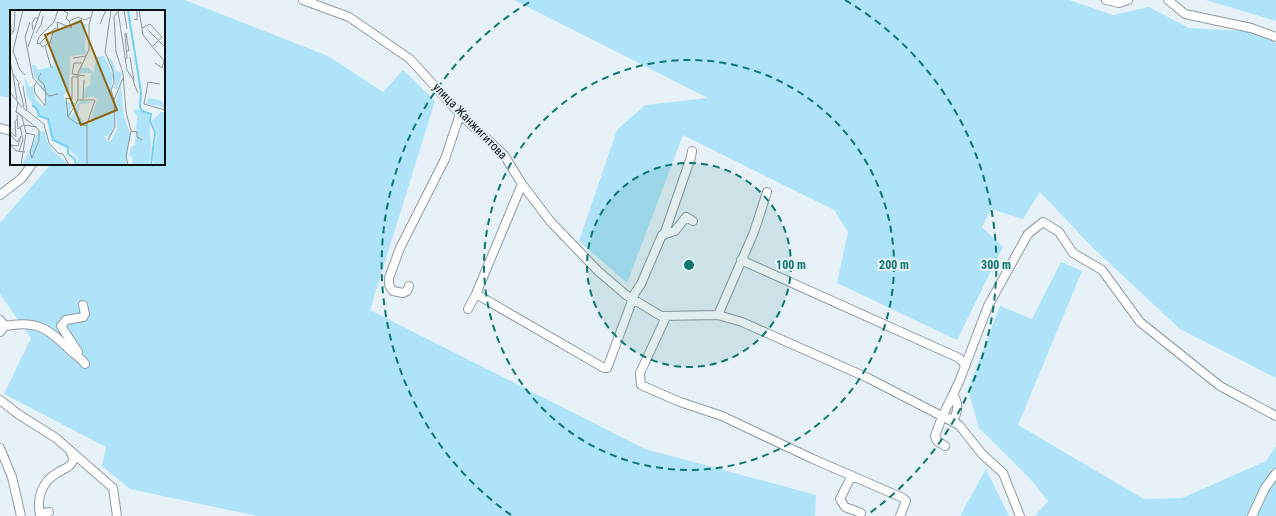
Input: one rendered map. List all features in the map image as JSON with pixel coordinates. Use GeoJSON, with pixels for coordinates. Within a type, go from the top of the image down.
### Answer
{"type":"FeatureCollection","features":[{"type":"Feature","properties":{"kind":"street","name":"улица Жанжигитова"},"geometry":{"type":"LineString","coordinates":[[302,0],[349,17],[410,59],[430,79],[460,114],[501,151],[522,184],[547,218],[577,250],[613,285],[657,314],[666,316]]}},
{"type":"Feature","properties":{"kind":"street"},"geometry":{"type":"LineString","coordinates":[[1106,0],[1119,2],[1128,0]]}},
{"type":"Feature","properties":{"kind":"street"},"geometry":{"type":"LineString","coordinates":[[1168,0],[1185,14],[1251,28],[1276,37]]}},
{"type":"Feature","properties":{"kind":"street"},"geometry":{"type":"LineString","coordinates":[[409,286],[407,291],[398,293],[393,291],[389,285],[389,278],[403,241],[445,159],[460,114]]}},
{"type":"Feature","properties":{"kind":"street"},"geometry":{"type":"LineString","coordinates":[[0,128],[10,131]]}},
{"type":"Feature","properties":{"kind":"street"},"geometry":{"type":"LineString","coordinates":[[476,294],[606,368],[634,300],[635,292],[641,284],[658,242],[664,235],[692,151]]}},
{"type":"Feature","properties":{"kind":"street"},"geometry":{"type":"LineString","coordinates":[[0,195],[22,178],[31,165]]}},
{"type":"Feature","properties":{"kind":"street"},"geometry":{"type":"LineString","coordinates":[[468,309],[476,294],[522,184]]}},
{"type":"Feature","properties":{"kind":"street"},"geometry":{"type":"LineString","coordinates":[[718,315],[754,232],[766,192]]}},
{"type":"Feature","properties":{"kind":"street"},"geometry":{"type":"LineString","coordinates":[[664,235],[675,231],[686,217],[693,221]]}},
{"type":"Feature","properties":{"kind":"street"},"geometry":{"type":"LineString","coordinates":[[945,446],[937,441],[935,436],[966,365],[988,306],[1028,234],[1043,222],[1059,232],[1073,253],[1102,270],[1140,322],[1220,386],[1276,416]]}},
{"type":"Feature","properties":{"kind":"street"},"geometry":{"type":"LineString","coordinates":[[741,260],[958,358],[966,365]]}},
{"type":"Feature","properties":{"kind":"street"},"geometry":{"type":"LineString","coordinates":[[2,326],[30,325],[45,329],[55,335],[84,363],[61,326],[66,320],[83,317],[83,305]]}},
{"type":"Feature","properties":{"kind":"street"},"geometry":{"type":"LineString","coordinates":[[900,516],[906,501],[903,498],[722,416],[680,402],[641,384],[640,373],[666,316],[718,315],[742,322],[868,378],[945,416],[959,425],[982,454],[1003,473],[1020,516]]}},
{"type":"Feature","properties":{"kind":"street"},"geometry":{"type":"LineString","coordinates":[[945,416],[954,419],[957,412],[956,399],[953,395]]}},
{"type":"Feature","properties":{"kind":"street"},"geometry":{"type":"LineString","coordinates":[[0,400],[15,412],[56,438],[71,453],[113,488],[117,516]]}},
{"type":"Feature","properties":{"kind":"street"},"geometry":{"type":"LineString","coordinates":[[0,448],[12,477],[21,516]]}},
{"type":"Feature","properties":{"kind":"street"},"geometry":{"type":"LineString","coordinates":[[49,512],[40,514],[38,499],[43,486],[51,477],[71,465],[74,459],[71,453]]}},
{"type":"Feature","properties":{"kind":"street"},"geometry":{"type":"LineString","coordinates":[[1252,516],[1265,488],[1276,473]]}},
{"type":"Feature","properties":{"kind":"street"},"geometry":{"type":"LineString","coordinates":[[854,477],[850,479],[840,499],[844,507],[861,514]]}},
{"type":"Feature","properties":{"kind":"shaded area"},"geometry":{"type":"Polygon","coordinates":[[[0,0],[185,0],[328,56],[383,92],[403,70],[435,101],[370,310],[645,449],[816,495],[815,516],[257,516],[130,489],[102,466],[106,447],[4,394],[31,338],[0,294],[0,223],[50,165],[165,165],[165,10],[10,10],[10,98],[0,96],[0,0]]]}},
{"type":"Feature","properties":{"kind":"shaded area"},"geometry":{"type":"Polygon","coordinates":[[[514,0],[1069,0],[1113,15],[1149,7],[1189,28],[1263,32],[1276,44],[1276,378],[1180,329],[1092,247],[1040,192],[1023,219],[991,209],[982,227],[1003,247],[957,340],[837,283],[848,232],[834,210],[683,135],[627,283],[579,241],[617,130],[645,105],[708,98],[514,0]]]}},
{"type":"Feature","properties":{"kind":"shaded area"},"geometry":{"type":"Polygon","coordinates":[[[1206,0],[1276,0],[1276,21],[1206,0]]]}},
{"type":"Feature","properties":{"kind":"shaded area"},"geometry":{"type":"Polygon","coordinates":[[[1061,262],[1082,271],[1018,425],[1144,499],[1182,498],[1266,461],[1276,446],[1276,516],[1035,516],[1048,501],[1031,480],[979,428],[968,390],[1000,306],[1032,319],[1061,262]]]}},
{"type":"Feature","properties":{"kind":"shaded area"},"geometry":{"type":"Polygon","coordinates":[[[986,469],[1009,516],[960,516],[986,469]]]}}]}
